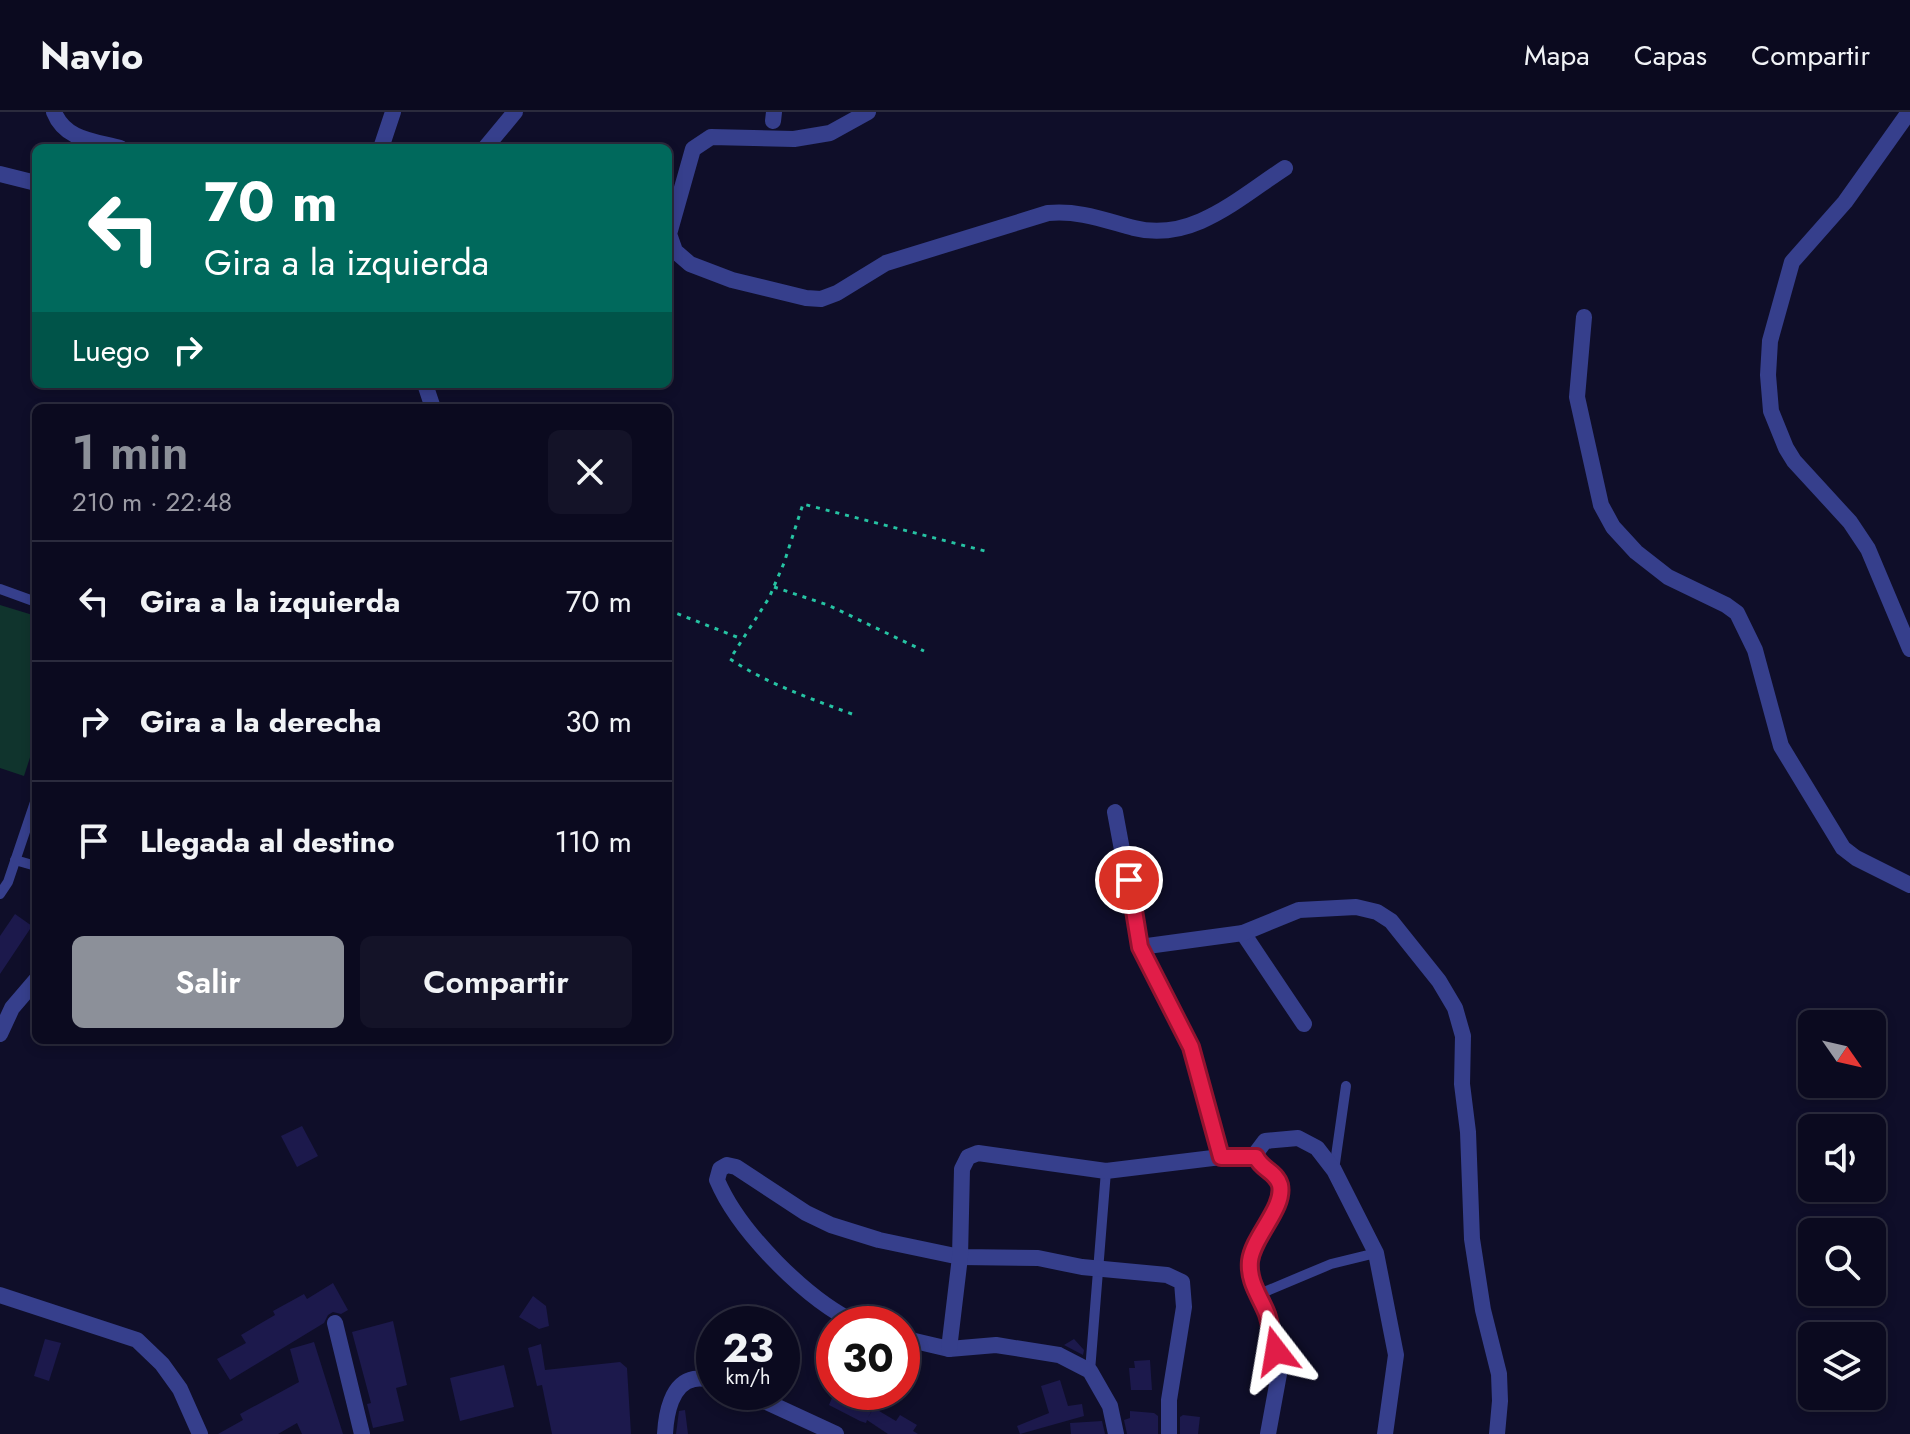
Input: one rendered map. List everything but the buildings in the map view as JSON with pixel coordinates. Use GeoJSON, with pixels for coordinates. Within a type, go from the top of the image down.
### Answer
{"type":"FeatureCollection","features":[{"type":"Feature","properties":{"kind":"street"},"geometry":{"type":"LineString","coordinates":[[54,112],[58,122],[72,135],[105,144]]}},
{"type":"Feature","properties":{"kind":"street"},"geometry":{"type":"LineString","coordinates":[[382,144],[393,112]]}},
{"type":"Feature","properties":{"kind":"street"},"geometry":{"type":"LineString","coordinates":[[488,144],[515,112]]}},
{"type":"Feature","properties":{"kind":"street"},"geometry":{"type":"LineString","coordinates":[[672,223],[693,149],[699,142],[711,137],[794,139],[830,133],[868,112]]}},
{"type":"Feature","properties":{"kind":"street"},"geometry":{"type":"LineString","coordinates":[[1909,112],[1845,202],[1792,262],[1770,341],[1768,375],[1771,411],[1786,448],[1794,461],[1850,522],[1868,549],[1910,649]]}},
{"type":"Feature","properties":{"kind":"street"},"geometry":{"type":"LineString","coordinates":[[672,242],[675,251],[690,264],[732,280],[821,299],[837,293],[886,263],[1048,213],[1067,211],[1085,214],[1136,229],[1181,230],[1211,217],[1285,168]]}},
{"type":"Feature","properties":{"kind":"street"},"geometry":{"type":"LineString","coordinates":[[0,174],[32,182]]}},
{"type":"Feature","properties":{"kind":"street"},"geometry":{"type":"LineString","coordinates":[[1584,317],[1577,380],[1578,408],[1596,494],[1613,527],[1636,552],[1668,577],[1737,613],[1755,650],[1781,746],[1843,848],[1856,858],[1910,885]]}},
{"type":"Feature","properties":{"kind":"street"},"geometry":{"type":"LineString","coordinates":[[1115,812],[1140,947],[1191,1047],[1221,1157]]}},
{"type":"Feature","properties":{"kind":"street"},"geometry":{"type":"LineString","coordinates":[[1140,947],[1243,933],[1299,910],[1367,908],[1396,926],[1448,994],[1463,1036],[1462,1084],[1468,1132],[1472,1239],[1483,1310],[1499,1374],[1497,1434]]}},
{"type":"Feature","properties":{"kind":"street"},"geometry":{"type":"LineString","coordinates":[[1243,933],[1304,1024]]}},
{"type":"Feature","properties":{"kind":"street"},"geometry":{"type":"LineString","coordinates":[[0,1034],[12,1008],[32,985]]}},
{"type":"Feature","properties":{"kind":"street"},"geometry":{"type":"LineString","coordinates":[[1268,1434],[1279,1374],[1268,1316],[1251,1280],[1252,1253],[1278,1203],[1281,1188],[1275,1175],[1256,1157],[1257,1148],[1265,1141],[1298,1138],[1317,1148],[1334,1170],[1376,1253],[1396,1355],[1385,1434]]}},
{"type":"Feature","properties":{"kind":"street"},"geometry":{"type":"LineString","coordinates":[[949,1349],[960,1257],[962,1169],[965,1160],[972,1154],[1106,1171],[1221,1157],[1256,1157]]}},
{"type":"Feature","properties":{"kind":"street"},"geometry":{"type":"LineString","coordinates":[[825,1306],[789,1275],[733,1208],[717,1180],[720,1169],[727,1165],[736,1167],[806,1213],[858,1235],[960,1257],[1038,1258],[1100,1269],[1167,1275],[1182,1282],[1184,1307],[1169,1400],[1169,1434]]}},
{"type":"Feature","properties":{"kind":"street"},"geometry":{"type":"LineString","coordinates":[[0,1295],[137,1340],[162,1364],[180,1389],[200,1434]]}},
{"type":"Feature","properties":{"kind":"street"},"geometry":{"type":"LineString","coordinates":[[335,1323],[362,1434]]}},
{"type":"Feature","properties":{"kind":"street"},"geometry":{"type":"LineString","coordinates":[[920,1342],[949,1349],[996,1345],[1059,1355],[1090,1371],[1110,1406],[1116,1434]]}},
{"type":"Feature","properties":{"kind":"street"},"geometry":{"type":"LineString","coordinates":[[665,1434],[667,1411],[679,1388],[691,1379],[696,1379]]}},
{"type":"Feature","properties":{"kind":"street"},"geometry":{"type":"LineString","coordinates":[[782,1410],[827,1432]]}},
{"type":"Feature","properties":{"kind":"lane"},"geometry":{"type":"LineString","coordinates":[[0,589],[32,601]]}},
{"type":"Feature","properties":{"kind":"lane"},"geometry":{"type":"LineString","coordinates":[[0,894],[32,824]]}},
{"type":"Feature","properties":{"kind":"lane"},"geometry":{"type":"LineString","coordinates":[[15,860],[32,865]]}},
{"type":"Feature","properties":{"kind":"lane"},"geometry":{"type":"LineString","coordinates":[[1334,1170],[1346,1086]]}},
{"type":"Feature","properties":{"kind":"lane"},"geometry":{"type":"LineString","coordinates":[[1090,1371],[1106,1171]]}},
{"type":"Feature","properties":{"kind":"lane"},"geometry":{"type":"LineString","coordinates":[[1257,1295],[1331,1264],[1376,1253]]}},
{"type":"Feature","properties":{"kind":"path"},"geometry":{"type":"LineString","coordinates":[[852,714],[785,690],[730,659],[774,587],[803,504],[985,551]]}},
{"type":"Feature","properties":{"kind":"path"},"geometry":{"type":"LineString","coordinates":[[774,587],[828,605],[924,651]]}},
{"type":"Feature","properties":{"kind":"path"},"geometry":{"type":"LineString","coordinates":[[672,612],[742,639]]}},
{"type":"Feature","properties":{"kind":"green space"},"geometry":{"type":"Polygon","coordinates":[[[0,605],[32,615],[32,751],[24,776],[0,768],[0,605]]]}},
{"type":"Feature","properties":{"kind":"route"},"geometry":{"type":"LineString","coordinates":[[1129,880],[1140,947],[1191,1047],[1221,1157],[1256,1157],[1275,1175],[1281,1188],[1278,1203],[1255,1245],[1250,1262],[1253,1287],[1268,1316],[1276,1351]]}}]}
